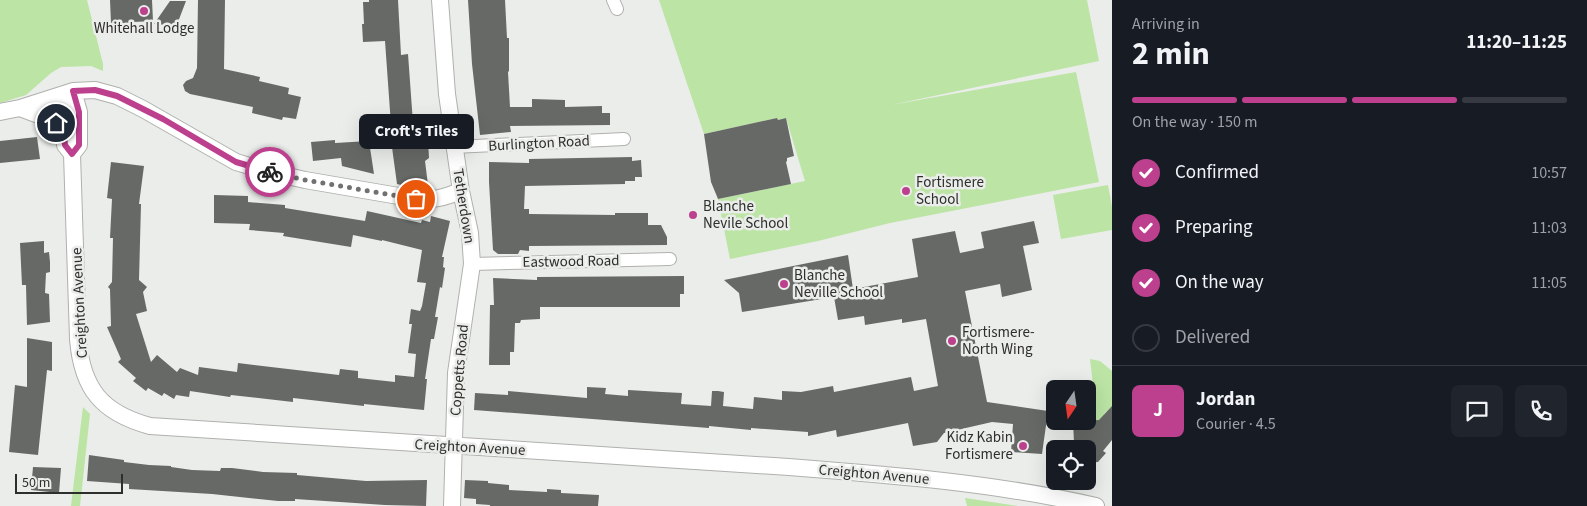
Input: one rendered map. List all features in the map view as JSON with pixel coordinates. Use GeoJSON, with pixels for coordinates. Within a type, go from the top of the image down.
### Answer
{"type":"FeatureCollection","features":[{"type":"Feature","properties":{"kind":"street","name":"Tetherdown"},"geometry":{"type":"LineString","coordinates":[[440,0],[447,94],[461,191],[470,233],[472,264]]}},
{"type":"Feature","properties":{"kind":"street"},"geometry":{"type":"LineString","coordinates":[[0,112],[20,108],[73,91],[95,90],[117,96],[163,119],[236,162],[266,172],[416,199],[430,200],[443,198],[461,191]]}},
{"type":"Feature","properties":{"kind":"street","name":"Creighton Avenue"},"geometry":{"type":"LineString","coordinates":[[73,91],[64,111],[64,134],[65,145],[72,154],[80,360],[86,378],[96,395],[112,410],[131,421],[150,426],[882,474],[970,484],[1096,506]]}},
{"type":"Feature","properties":{"kind":"street","name":"Creighton Avenue"},"geometry":{"type":"LineString","coordinates":[[72,154],[79,145],[79,112],[73,91]]}},
{"type":"Feature","properties":{"kind":"street"},"geometry":{"type":"LineString","coordinates":[[20,108],[52,120],[64,134]]}},
{"type":"Feature","properties":{"kind":"street","name":"Burlington Road"},"geometry":{"type":"LineString","coordinates":[[454,147],[624,139]]}},
{"type":"Feature","properties":{"kind":"street","name":"Eastwood Road"},"geometry":{"type":"LineString","coordinates":[[472,264],[670,259]]}},
{"type":"Feature","properties":{"kind":"street","name":"Coppetts Road"},"geometry":{"type":"LineString","coordinates":[[452,506],[456,373],[472,264]]}},
{"type":"Feature","properties":{"kind":"green space"},"geometry":{"type":"Polygon","coordinates":[[[0,0],[87,0],[103,64],[103,71],[91,66],[61,67],[51,73],[26,95],[0,103],[0,0]]]}},
{"type":"Feature","properties":{"kind":"green space"},"geometry":{"type":"Polygon","coordinates":[[[659,0],[1087,0],[1099,61],[891,105],[1076,72],[1099,182],[890,223],[818,241],[730,259],[718,199],[805,181],[786,118],[778,120],[777,118],[704,134],[659,0]]]}},
{"type":"Feature","properties":{"kind":"green space"},"geometry":{"type":"Polygon","coordinates":[[[1108,185],[1112,207],[1112,230],[1061,239],[1053,195],[1108,185]]]}},
{"type":"Feature","properties":{"kind":"green space"},"geometry":{"type":"Polygon","coordinates":[[[1090,359],[1100,361],[1112,371],[1112,407],[1104,414],[1107,418],[1101,423],[1096,420],[1096,380],[1092,380],[1090,359]]]}},
{"type":"Feature","properties":{"kind":"green space"},"geometry":{"type":"Polygon","coordinates":[[[83,407],[90,414],[80,506],[71,506],[83,407]]]}},
{"type":"Feature","properties":{"kind":"green space"},"geometry":{"type":"Polygon","coordinates":[[[965,498],[1018,506],[967,506],[965,498]]]}},
{"type":"Feature","properties":{"kind":"building","name":"Whitehall Lodge"},"geometry":{"type":"Polygon","coordinates":[[[110,0],[152,0],[153,21],[121,24],[116,35],[111,23],[110,0]]]}},
{"type":"Feature","properties":{"kind":"building"},"geometry":{"type":"Polygon","coordinates":[[[198,0],[225,0],[224,69],[260,77],[259,81],[289,88],[288,94],[301,97],[296,119],[283,117],[282,120],[252,113],[253,107],[190,94],[185,91],[183,85],[186,81],[193,78],[197,68],[198,0]]]}},
{"type":"Feature","properties":{"kind":"building"},"geometry":{"type":"Polygon","coordinates":[[[369,0],[398,0],[401,55],[408,54],[414,137],[422,136],[428,140],[429,158],[425,161],[428,185],[426,189],[397,184],[391,140],[385,41],[363,42],[363,2],[369,2],[369,0]]]}},
{"type":"Feature","properties":{"kind":"building"},"geometry":{"type":"Polygon","coordinates":[[[468,0],[505,0],[507,38],[509,38],[510,107],[532,107],[532,99],[565,100],[565,107],[602,106],[602,113],[610,113],[610,125],[510,126],[511,132],[480,135],[472,64],[468,0]]]}},
{"type":"Feature","properties":{"kind":"building"},"geometry":{"type":"Polygon","coordinates":[[[170,1],[186,1],[173,35],[167,25],[154,24],[170,1]]]}},
{"type":"Feature","properties":{"kind":"building"},"geometry":{"type":"Polygon","coordinates":[[[777,118],[778,120],[786,118],[794,156],[787,158],[786,162],[791,184],[718,199],[711,182],[704,134],[777,118]]]}},
{"type":"Feature","properties":{"kind":"building"},"geometry":{"type":"Polygon","coordinates":[[[37,137],[40,159],[0,163],[0,141],[37,137]]]}},
{"type":"Feature","properties":{"kind":"building"},"geometry":{"type":"Polygon","coordinates":[[[335,140],[335,143],[369,141],[374,174],[342,166],[341,158],[313,161],[311,142],[335,140]]]}},
{"type":"Feature","properties":{"kind":"building"},"geometry":{"type":"Polygon","coordinates":[[[632,157],[632,161],[641,160],[642,177],[635,177],[635,181],[625,181],[625,184],[525,186],[524,209],[529,209],[529,214],[615,215],[615,213],[648,213],[648,225],[661,225],[667,237],[667,245],[529,246],[529,251],[520,250],[518,254],[498,254],[493,250],[489,162],[529,163],[529,159],[632,157]]]}},
{"type":"Feature","properties":{"kind":"building"},"geometry":{"type":"Polygon","coordinates":[[[111,162],[144,166],[139,204],[141,204],[139,280],[147,287],[143,292],[147,311],[136,314],[151,362],[157,355],[177,372],[180,368],[198,375],[199,367],[237,372],[238,363],[339,375],[340,369],[358,371],[358,378],[395,382],[395,375],[414,377],[416,354],[408,353],[412,324],[409,324],[411,309],[420,311],[422,306],[426,283],[417,282],[422,250],[353,235],[351,247],[283,236],[284,233],[249,230],[250,224],[214,223],[214,195],[248,196],[248,202],[285,205],[285,208],[365,221],[367,211],[421,223],[422,220],[430,222],[431,216],[450,221],[442,257],[444,257],[443,267],[445,268],[435,317],[438,317],[434,339],[431,339],[425,379],[427,379],[424,410],[293,398],[293,402],[231,395],[230,397],[190,391],[189,397],[176,395],[174,399],[164,393],[162,396],[148,388],[146,391],[133,381],[136,378],[118,362],[121,359],[107,327],[111,326],[110,289],[108,287],[112,282],[113,238],[110,238],[112,199],[107,198],[111,162]]]}},
{"type":"Feature","properties":{"kind":"building"},"geometry":{"type":"Polygon","coordinates":[[[1034,221],[1039,243],[1023,246],[1032,290],[1002,297],[1000,284],[965,291],[987,402],[1046,411],[1042,454],[1011,452],[1013,424],[992,422],[944,433],[937,442],[913,446],[908,423],[837,437],[836,430],[808,436],[808,432],[709,426],[709,428],[474,410],[475,393],[508,395],[508,391],[587,398],[587,387],[606,388],[605,394],[628,396],[628,390],[682,393],[681,404],[711,406],[712,391],[718,391],[724,392],[723,406],[753,409],[754,397],[782,400],[782,391],[801,392],[833,386],[834,392],[911,377],[914,391],[938,386],[926,319],[902,323],[902,319],[865,325],[864,316],[838,320],[834,297],[742,312],[739,293],[724,280],[848,255],[853,289],[918,277],[912,239],[955,231],[960,253],[984,248],[981,232],[1034,221]]]}},
{"type":"Feature","properties":{"kind":"building"},"geometry":{"type":"Polygon","coordinates":[[[44,241],[44,253],[49,252],[50,262],[50,272],[46,273],[45,293],[49,294],[50,322],[27,325],[26,285],[22,285],[20,243],[44,241]]]}},
{"type":"Feature","properties":{"kind":"building"},"geometry":{"type":"Polygon","coordinates":[[[684,276],[684,294],[680,294],[680,307],[540,307],[540,319],[521,320],[520,323],[515,323],[514,352],[510,352],[510,365],[489,365],[490,305],[494,305],[493,278],[537,280],[537,277],[684,276]]]}},
{"type":"Feature","properties":{"kind":"building"},"geometry":{"type":"Polygon","coordinates":[[[27,338],[52,342],[52,371],[47,370],[38,455],[9,452],[15,385],[27,387],[27,338]]]}},
{"type":"Feature","properties":{"kind":"building"},"geometry":{"type":"Polygon","coordinates":[[[1112,406],[1112,440],[1103,451],[1106,453],[1096,462],[1096,440],[1074,440],[1073,430],[1096,430],[1096,420],[1099,420],[1112,406]]]}},
{"type":"Feature","properties":{"kind":"building"},"geometry":{"type":"Polygon","coordinates":[[[89,455],[124,460],[124,462],[171,466],[192,470],[220,471],[221,468],[232,468],[366,481],[427,480],[426,506],[295,499],[295,501],[278,501],[212,494],[129,489],[129,484],[87,481],[89,455]]]}},
{"type":"Feature","properties":{"kind":"building"},"geometry":{"type":"Polygon","coordinates":[[[33,467],[61,468],[59,493],[31,490],[33,467]]]}},
{"type":"Feature","properties":{"kind":"building"},"geometry":{"type":"Polygon","coordinates":[[[465,480],[488,481],[488,483],[509,485],[509,490],[547,492],[547,489],[561,490],[561,493],[599,495],[598,506],[490,506],[476,504],[476,499],[464,498],[465,480]]]}},
{"type":"Feature","properties":{"kind":"way so far"},"geometry":{"type":"LineString","coordinates":[[270,172],[305,180],[416,199]]}},
{"type":"Feature","properties":{"kind":"place","name":"Whitehall Lodge"},"geometry":{"type":"Point","coordinates":[144,11]}},
{"type":"Feature","properties":{"kind":"place","name":"Fortismere School"},"geometry":{"type":"Point","coordinates":[906,191]}},
{"type":"Feature","properties":{"kind":"place","name":"Croft's Tiles"},"geometry":{"type":"Point","coordinates":[416,199]}},
{"type":"Feature","properties":{"kind":"place","name":"Blanche Nevile School"},"geometry":{"type":"Point","coordinates":[693,215]}},
{"type":"Feature","properties":{"kind":"place","name":"Blanche Neville School"},"geometry":{"type":"Point","coordinates":[784,284]}},
{"type":"Feature","properties":{"kind":"place","name":"Fortismere- North Wing"},"geometry":{"type":"Point","coordinates":[952,341]}},
{"type":"Feature","properties":{"kind":"place","name":"Kidz Kabin Fortismere"},"geometry":{"type":"Point","coordinates":[1023,446]}},
{"type":"Feature","properties":{"kind":"route"},"geometry":{"type":"LineString","coordinates":[[56,123],[64,134],[65,145],[72,154],[79,145],[79,112],[73,91],[95,90],[117,96],[143,108],[236,162],[270,172]]}}]}
